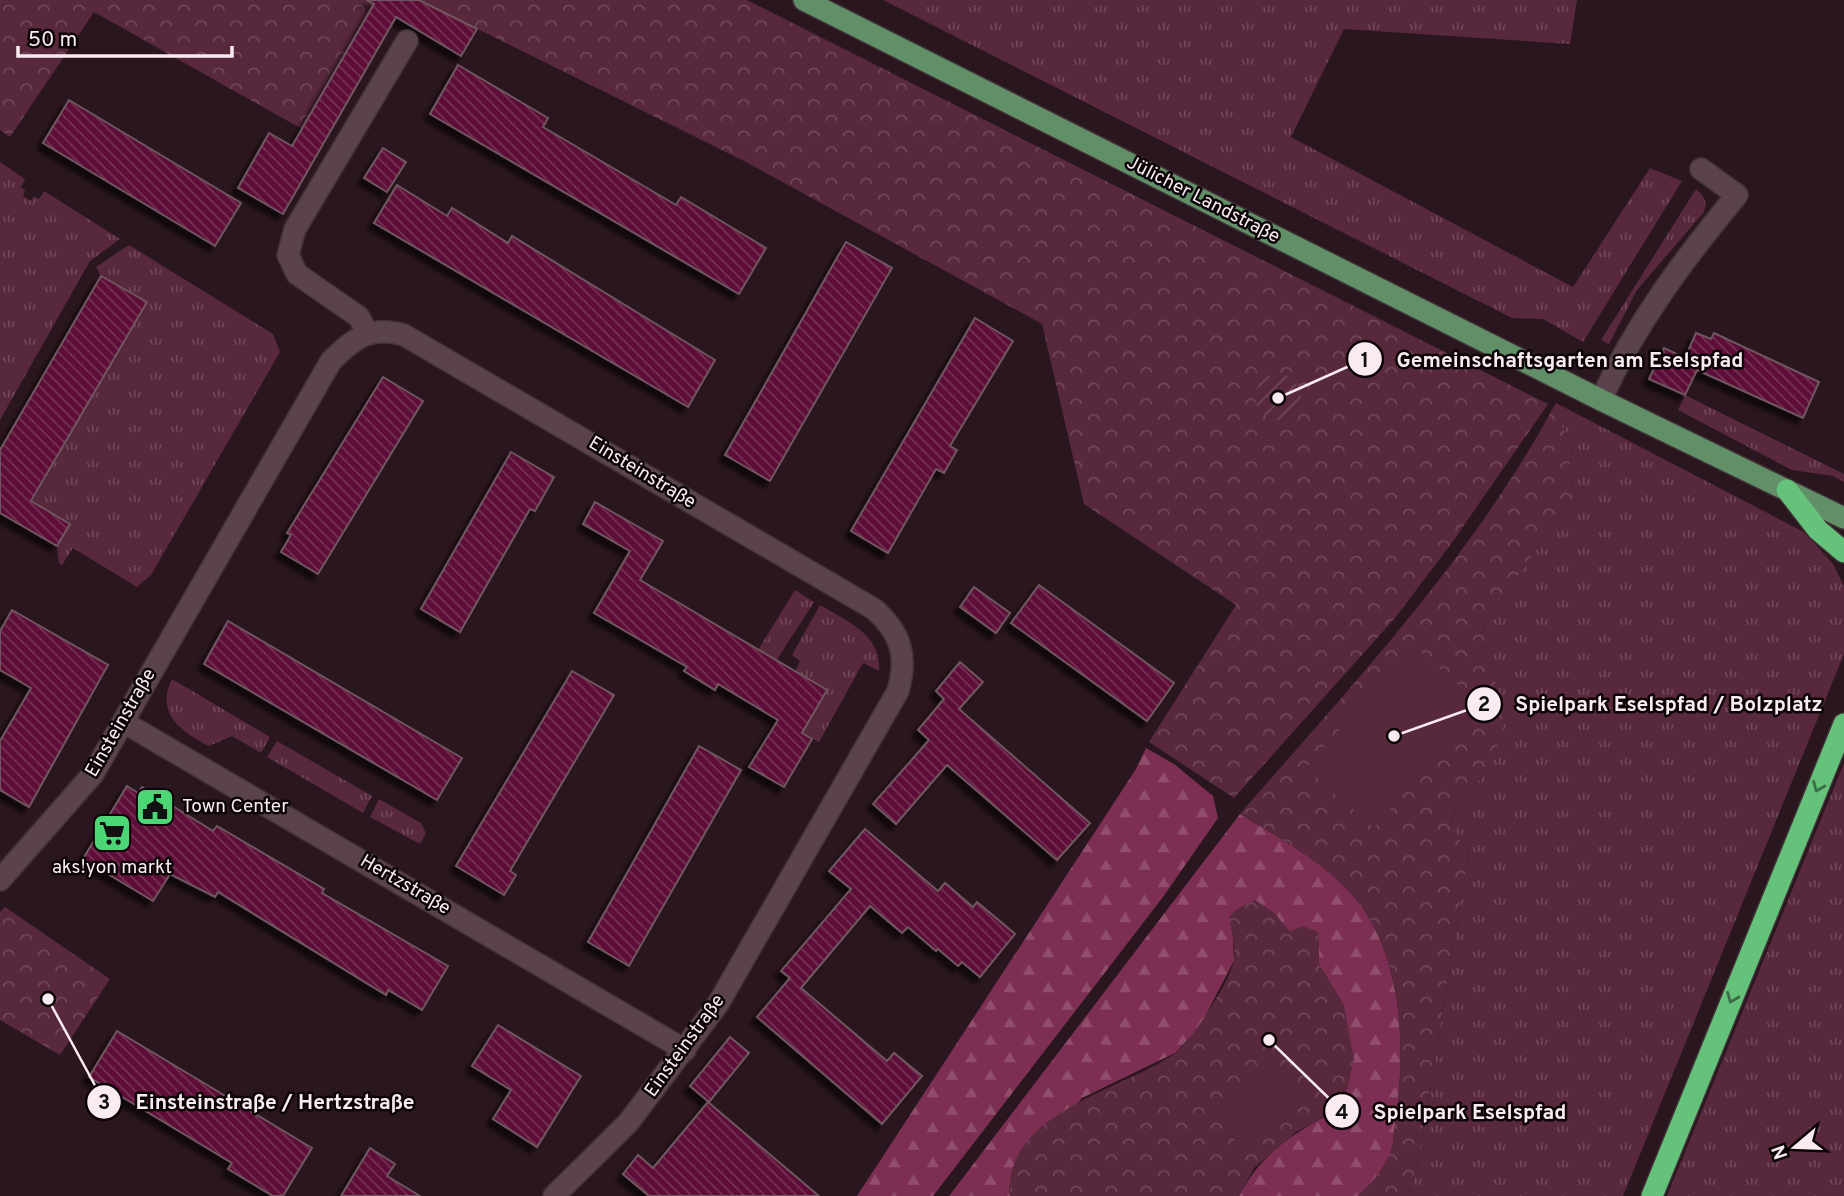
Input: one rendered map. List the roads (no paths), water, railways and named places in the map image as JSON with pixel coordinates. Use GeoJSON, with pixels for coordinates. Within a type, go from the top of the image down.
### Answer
{"type":"FeatureCollection","features":[{"type":"Feature","properties":{"kind":"highway"},"geometry":{"type":"LineString","coordinates":[[1787,490],[1818,530],[1844,552]]}},
{"type":"Feature","properties":{"kind":"highway"},"geometry":{"type":"LineString","coordinates":[[1651,1196],[1844,724]]}},
{"type":"Feature","properties":{"kind":"main road","name":"Jülicher Landstraße"},"geometry":{"type":"LineString","coordinates":[[804,0],[1601,400],[1844,518]]}},
{"type":"Feature","properties":{"kind":"street"},"geometry":{"type":"LineString","coordinates":[[368,334],[359,317],[297,274],[288,255],[295,229],[407,41]]}},
{"type":"Feature","properties":{"kind":"street"},"geometry":{"type":"LineString","coordinates":[[1601,400],[1613,373],[1662,289],[1737,195],[1701,169]]}},
{"type":"Feature","properties":{"kind":"street","name":"Einsteinstraße"},"geometry":{"type":"LineString","coordinates":[[0,880],[93,775],[331,361],[349,343],[368,334],[387,330],[404,335],[518,400],[874,610],[890,623],[900,642],[904,672],[898,691],[718,1004],[628,1123],[554,1196]]}},
{"type":"Feature","properties":{"kind":"street","name":"Hertzstraße"},"geometry":{"type":"LineString","coordinates":[[125,723],[685,1050]]}},
{"type":"Feature","properties":{"kind":"place","name":"Gemeinschaftsgarten am Eselspfad"},"geometry":{"type":"Point","coordinates":[1278,398]}},
{"type":"Feature","properties":{"kind":"place","name":"Spielpark Eselspfad / Bolzplatz"},"geometry":{"type":"Point","coordinates":[1394,736]}},
{"type":"Feature","properties":{"kind":"place","name":"Town Center"},"geometry":{"type":"Point","coordinates":[155,807]}},
{"type":"Feature","properties":{"kind":"place","name":"aks!yon markt"},"geometry":{"type":"Point","coordinates":[112,833]}},
{"type":"Feature","properties":{"kind":"place","name":"Einsteinstraße / Hertzstraße"},"geometry":{"type":"Point","coordinates":[48,999]}},
{"type":"Feature","properties":{"kind":"place","name":"Spielpark Eselspfad"},"geometry":{"type":"Point","coordinates":[1269,1040]}}]}
